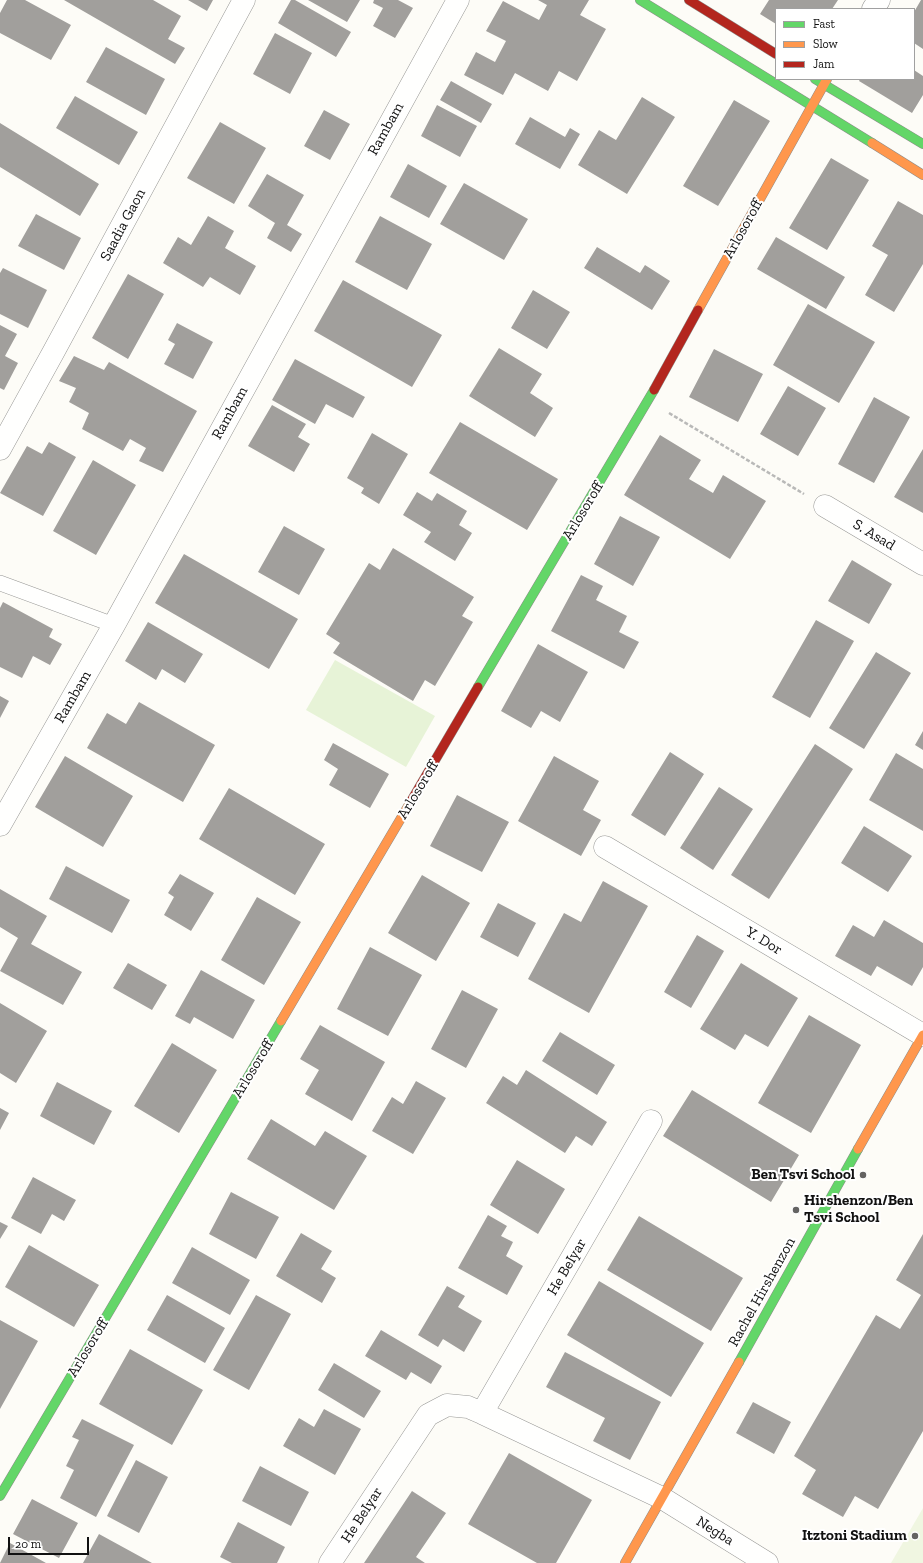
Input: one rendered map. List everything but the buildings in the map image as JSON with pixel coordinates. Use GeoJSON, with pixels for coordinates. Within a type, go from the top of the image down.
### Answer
{"type":"FeatureCollection","features":[{"type":"Feature","properties":{"kind":"street","name":"Saadia Gaon"},"geometry":{"type":"LineString","coordinates":[[0,449],[244,0]]}},
{"type":"Feature","properties":{"kind":"street","name":"Rambam"},"geometry":{"type":"LineString","coordinates":[[0,825],[114,625],[458,0]]}},
{"type":"Feature","properties":{"kind":"street"},"geometry":{"type":"LineString","coordinates":[[640,0],[923,175]]}},
{"type":"Feature","properties":{"kind":"street"},"geometry":{"type":"LineString","coordinates":[[689,0],[775,53]]}},
{"type":"Feature","properties":{"kind":"street"},"geometry":{"type":"LineString","coordinates":[[826,82],[923,144]]}},
{"type":"Feature","properties":{"kind":"street","name":"Arlosoroff"},"geometry":{"type":"LineString","coordinates":[[0,1496],[648,400],[826,82]]}},
{"type":"Feature","properties":{"kind":"street","name":"S. Asad"},"geometry":{"type":"LineString","coordinates":[[825,506],[923,564]]}},
{"type":"Feature","properties":{"kind":"street","name":"Y. Dor"},"geometry":{"type":"LineString","coordinates":[[605,847],[923,1035]]}},
{"type":"Feature","properties":{"kind":"street","name":"Rachel Hirshenzon"},"geometry":{"type":"LineString","coordinates":[[625,1563],[923,1035]]}},
{"type":"Feature","properties":{"kind":"street","name":"He BeIyar"},"geometry":{"type":"LineString","coordinates":[[482,1413],[651,1121]]}},
{"type":"Feature","properties":{"kind":"street","name":"He BeIyar"},"geometry":{"type":"LineString","coordinates":[[330,1563],[428,1415],[447,1406],[468,1407],[662,1498]]}},
{"type":"Feature","properties":{"kind":"street","name":"Negba"},"geometry":{"type":"LineString","coordinates":[[662,1498],[767,1563]]}},
{"type":"Feature","properties":{"kind":"lane"},"geometry":{"type":"LineString","coordinates":[[0,583],[114,625]]}},
{"type":"Feature","properties":{"kind":"path"},"geometry":{"type":"LineString","coordinates":[[648,400],[825,506]]}},
{"type":"Feature","properties":{"kind":"green space"},"geometry":{"type":"Polygon","coordinates":[[[335,660],[435,716],[406,767],[306,710],[335,660]]]}},
{"type":"Feature","properties":{"kind":"green space","name":"Itztoni Stadium"},"geometry":{"type":"Polygon","coordinates":[[[923,1508],[923,1563],[891,1563],[923,1508]]]}},
{"type":"Feature","properties":{"kind":"traffic: fast"},"geometry":{"type":"LineString","coordinates":[[640,0],[872,143]]}},
{"type":"Feature","properties":{"kind":"traffic: fast"},"geometry":{"type":"LineString","coordinates":[[817,80],[923,144]]}},
{"type":"Feature","properties":{"kind":"traffic: fast"},"geometry":{"type":"LineString","coordinates":[[478,687],[654,390]]}},
{"type":"Feature","properties":{"kind":"traffic: fast"},"geometry":{"type":"LineString","coordinates":[[0,1496],[281,1021]]}},
{"type":"Feature","properties":{"kind":"traffic: fast"},"geometry":{"type":"LineString","coordinates":[[739,1362],[858,1149]]}},
{"type":"Feature","properties":{"kind":"traffic: slow"},"geometry":{"type":"LineString","coordinates":[[698,310],[826,80]]}},
{"type":"Feature","properties":{"kind":"traffic: slow"},"geometry":{"type":"LineString","coordinates":[[872,143],[923,175]]}},
{"type":"Feature","properties":{"kind":"traffic: slow"},"geometry":{"type":"LineString","coordinates":[[281,1021],[410,803]]}},
{"type":"Feature","properties":{"kind":"traffic: slow"},"geometry":{"type":"LineString","coordinates":[[858,1149],[923,1035]]}},
{"type":"Feature","properties":{"kind":"traffic: slow"},"geometry":{"type":"LineString","coordinates":[[625,1563],[739,1362]]}},
{"type":"Feature","properties":{"kind":"traffic: jam"},"geometry":{"type":"LineString","coordinates":[[689,0],[775,53]]}},
{"type":"Feature","properties":{"kind":"traffic: jam"},"geometry":{"type":"LineString","coordinates":[[654,390],[698,310]]}},
{"type":"Feature","properties":{"kind":"traffic: jam"},"geometry":{"type":"LineString","coordinates":[[410,803],[478,687]]}},
{"type":"Feature","properties":{"kind":"place","name":"Ben Tsvi School"},"geometry":{"type":"Point","coordinates":[863,1175]}},
{"type":"Feature","properties":{"kind":"place","name":"Hirshenzon/Ben Tsvi School"},"geometry":{"type":"Point","coordinates":[796,1210]}},
{"type":"Feature","properties":{"kind":"place","name":"Itztoni Stadium"},"geometry":{"type":"Point","coordinates":[915,1536]}}]}
